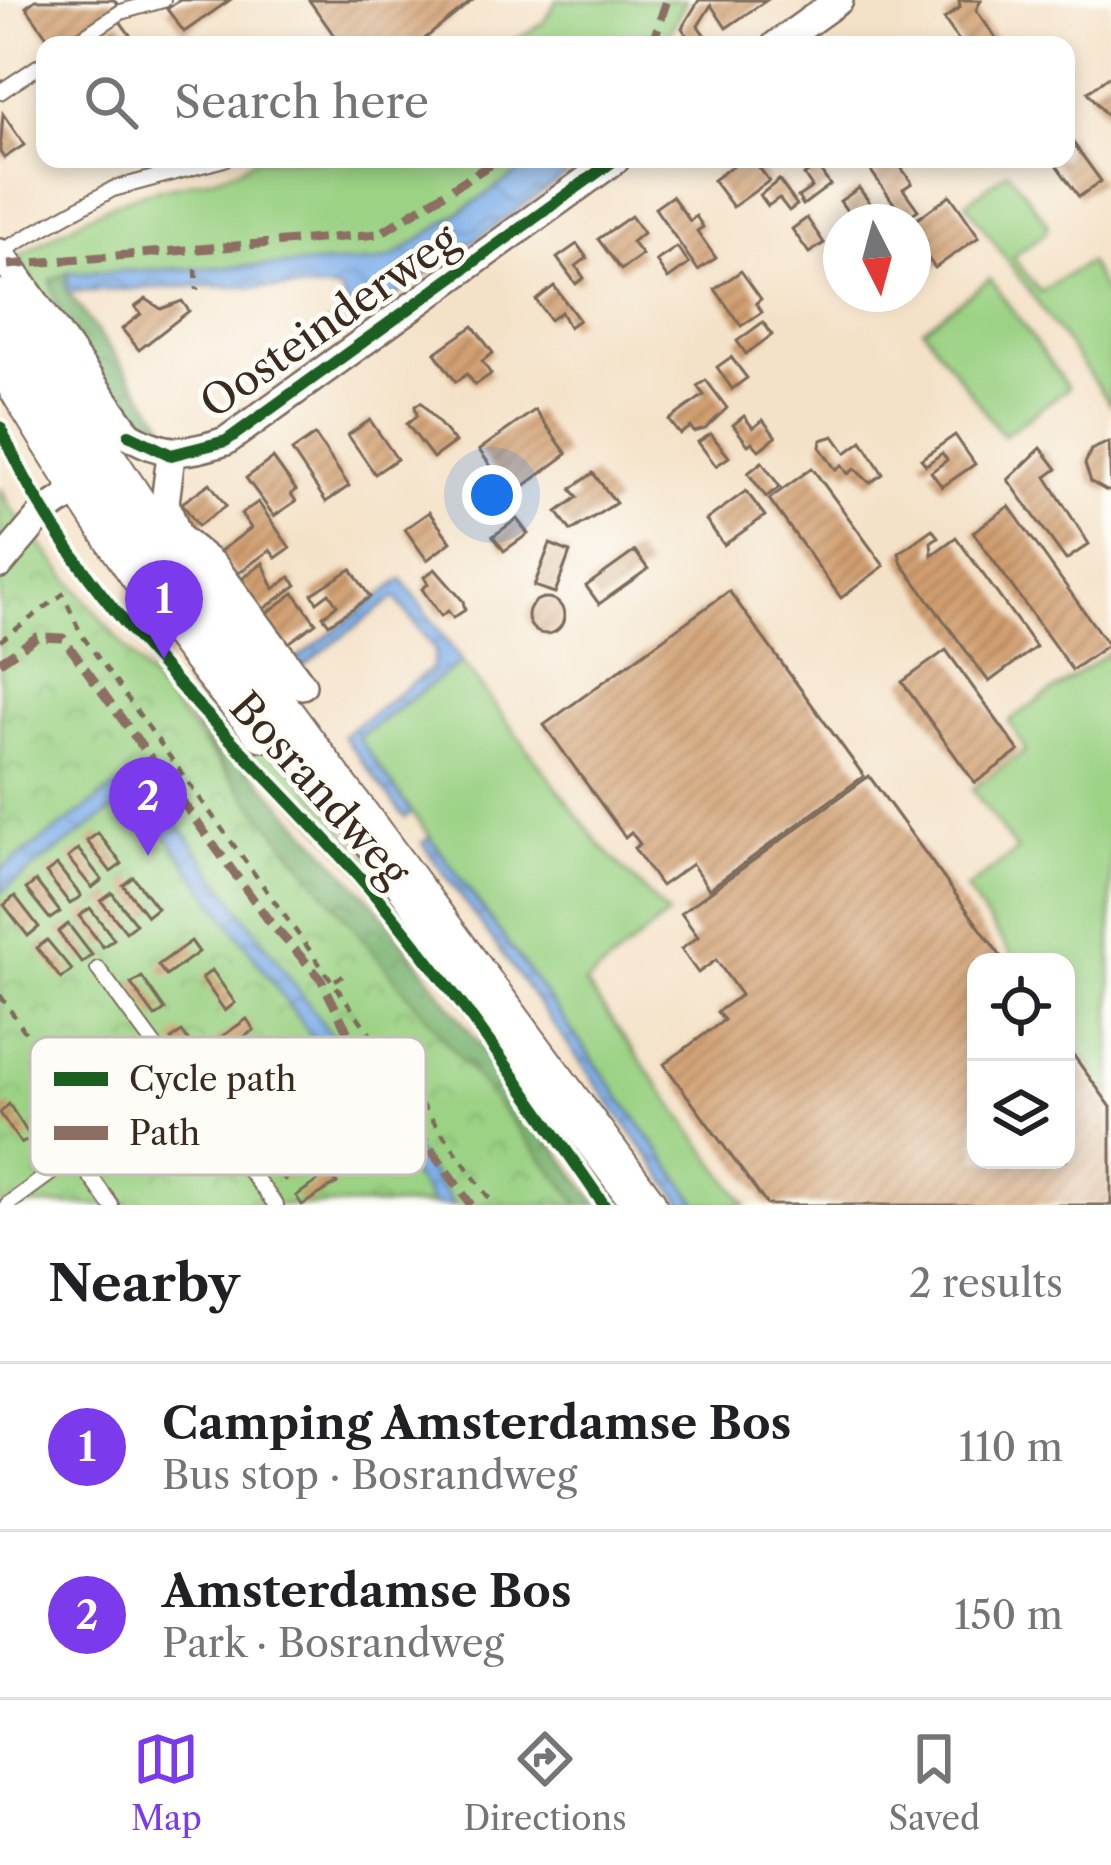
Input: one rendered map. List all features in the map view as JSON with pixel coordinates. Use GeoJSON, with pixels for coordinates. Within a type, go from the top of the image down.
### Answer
{"type":"FeatureCollection","features":[{"type":"Feature","properties":{"kind":"main road"},"geometry":{"type":"LineString","coordinates":[[0,301],[108,463]]}},
{"type":"Feature","properties":{"kind":"main road"},"geometry":{"type":"LineString","coordinates":[[0,353],[108,463]]}},
{"type":"Feature","properties":{"kind":"main road","name":"Bosrandweg"},"geometry":{"type":"LineString","coordinates":[[108,463],[370,838],[646,1205]]}},
{"type":"Feature","properties":{"kind":"street"},"geometry":{"type":"LineString","coordinates":[[789,36],[839,0]]}},
{"type":"Feature","properties":{"kind":"street","name":"Oosteinderweg"},"geometry":{"type":"LineString","coordinates":[[108,463],[171,455],[226,441],[604,168]]}},
{"type":"Feature","properties":{"kind":"street"},"geometry":{"type":"LineString","coordinates":[[0,252],[108,463],[44,512],[0,564]]}},
{"type":"Feature","properties":{"kind":"street","name":"Bosrandweg"},"geometry":{"type":"LineString","coordinates":[[171,455],[165,502],[178,538],[215,567],[302,685]]}},
{"type":"Feature","properties":{"kind":"lane"},"geometry":{"type":"LineString","coordinates":[[85,36],[121,12],[163,0]]}},
{"type":"Feature","properties":{"kind":"lane"},"geometry":{"type":"LineString","coordinates":[[0,92],[36,68]]}},
{"type":"Feature","properties":{"kind":"lane"},"geometry":{"type":"LineString","coordinates":[[0,252],[113,189],[191,168]]}},
{"type":"Feature","properties":{"kind":"lane"},"geometry":{"type":"LineString","coordinates":[[98,969],[148,1037]]}},
{"type":"Feature","properties":{"kind":"lane"},"geometry":{"type":"LineString","coordinates":[[7,1205],[48,1175]]}},
{"type":"Feature","properties":{"kind":"lane"},"geometry":{"type":"LineString","coordinates":[[89,1175],[111,1205]]}},
{"type":"Feature","properties":{"kind":"lane"},"geometry":{"type":"LineString","coordinates":[[253,1175],[276,1205]]}},
{"type":"Feature","properties":{"kind":"path"},"geometry":{"type":"LineString","coordinates":[[196,269],[197,290]]}},
{"type":"Feature","properties":{"kind":"path"},"geometry":{"type":"LineString","coordinates":[[0,641],[75,584]]}},
{"type":"Feature","properties":{"kind":"path"},"geometry":{"type":"LineString","coordinates":[[63,594],[81,634],[375,1037]]}},
{"type":"Feature","properties":{"kind":"path"},"geometry":{"type":"LineString","coordinates":[[334,980],[346,974]]}},
{"type":"Feature","properties":{"kind":"path"},"geometry":{"type":"LineString","coordinates":[[0,995],[30,1039]]}},
{"type":"Feature","properties":{"kind":"path"},"geometry":{"type":"LineString","coordinates":[[426,1109],[494,1205]]}},
{"type":"Feature","properties":{"kind":"green space"},"geometry":{"type":"Polygon","coordinates":[[[557,0],[686,0],[668,36],[522,36],[543,23],[557,0]]]}},
{"type":"Feature","properties":{"kind":"green space"},"geometry":{"type":"Polygon","coordinates":[[[239,168],[526,168],[393,257],[375,262],[68,273],[62,324],[33,288],[19,256],[62,230],[123,200],[239,168]]]}},
{"type":"Feature","properties":{"kind":"green space"},"geometry":{"type":"Polygon","coordinates":[[[1008,171],[1048,224],[1045,233],[1013,257],[1040,292],[1088,262],[1111,305],[1111,405],[966,203],[1008,171]]]}},
{"type":"Feature","properties":{"kind":"green space"},"geometry":{"type":"Polygon","coordinates":[[[67,273],[68,292],[165,424],[159,435],[107,389],[76,345],[51,280],[67,273]]]}},
{"type":"Feature","properties":{"kind":"green space"},"geometry":{"type":"Polygon","coordinates":[[[990,279],[1068,388],[1003,436],[923,329],[990,279]]]}},
{"type":"Feature","properties":{"kind":"green space"},"geometry":{"type":"Polygon","coordinates":[[[0,487],[10,507],[580,1205],[0,1205],[0,487]]]}},
{"type":"Feature","properties":{"kind":"green space"},"geometry":{"type":"Polygon","coordinates":[[[1111,651],[1111,1097],[1075,1045],[1075,953],[1011,953],[966,889],[1017,851],[972,789],[1026,751],[1009,721],[1111,651]]]}},
{"type":"Feature","properties":{"kind":"green space"},"geometry":{"type":"Polygon","coordinates":[[[462,662],[600,845],[668,915],[585,984],[746,1205],[699,1205],[358,738],[462,662]]]}},
{"type":"Feature","properties":{"kind":"green space"},"geometry":{"type":"Polygon","coordinates":[[[197,678],[309,787],[374,867],[364,874],[203,705],[184,682],[197,678]]]}},
{"type":"Feature","properties":{"kind":"green space"},"geometry":{"type":"Polygon","coordinates":[[[196,712],[378,908],[598,1205],[500,1205],[426,1076],[426,1037],[404,1037],[337,921],[188,717],[196,712]]]}},
{"type":"Feature","properties":{"kind":"green space"},"geometry":{"type":"Polygon","coordinates":[[[374,867],[631,1205],[611,1205],[514,1065],[364,874],[374,867]]]}},
{"type":"Feature","properties":{"kind":"water"},"geometry":{"type":"Polygon","coordinates":[[[526,168],[576,168],[269,386],[258,373],[349,308],[339,290],[204,286],[68,292],[67,273],[375,262],[393,257],[526,168]]]}},
{"type":"Feature","properties":{"kind":"water"},"geometry":{"type":"Polygon","coordinates":[[[402,579],[462,662],[358,737],[412,813],[405,818],[343,736],[432,668],[436,652],[395,597],[302,667],[297,659],[402,579]]]}},
{"type":"Feature","properties":{"kind":"water"},"geometry":{"type":"Polygon","coordinates":[[[141,777],[332,1037],[312,1037],[138,797],[124,802],[0,893],[0,870],[129,778],[141,777]]]}},
{"type":"Feature","properties":{"kind":"water"},"geometry":{"type":"Polygon","coordinates":[[[430,837],[699,1205],[684,1205],[422,843],[430,837]]]}},
{"type":"Feature","properties":{"kind":"water"},"geometry":{"type":"Polygon","coordinates":[[[426,1166],[454,1205],[434,1205],[412,1175],[426,1175],[426,1166]]]}},
{"type":"Feature","properties":{"kind":"building"},"geometry":{"type":"Polygon","coordinates":[[[35,0],[114,0],[118,5],[74,36],[47,36],[26,7],[35,0]]]}},
{"type":"Feature","properties":{"kind":"building"},"geometry":{"type":"Polygon","coordinates":[[[180,0],[230,0],[184,32],[167,9],[180,0]]]}},
{"type":"Feature","properties":{"kind":"building"},"geometry":{"type":"Polygon","coordinates":[[[309,0],[473,0],[428,36],[335,36],[309,0]]]}},
{"type":"Feature","properties":{"kind":"building"},"geometry":{"type":"Polygon","coordinates":[[[699,0],[767,0],[726,28],[711,5],[698,26],[705,36],[687,36],[682,28],[699,0]]]}},
{"type":"Feature","properties":{"kind":"building"},"geometry":{"type":"Polygon","coordinates":[[[959,0],[981,0],[976,10],[995,36],[956,36],[944,19],[960,7],[959,0]]]}},
{"type":"Feature","properties":{"kind":"building"},"geometry":{"type":"Polygon","coordinates":[[[119,20],[131,36],[97,36],[119,20]]]}},
{"type":"Feature","properties":{"kind":"building"},"geometry":{"type":"Polygon","coordinates":[[[1111,75],[1111,121],[1088,92],[1111,75]]]}},
{"type":"Feature","properties":{"kind":"building"},"geometry":{"type":"Polygon","coordinates":[[[3,114],[24,145],[4,158],[0,152],[3,114]]]}},
{"type":"Feature","properties":{"kind":"building"},"geometry":{"type":"Polygon","coordinates":[[[1075,145],[1101,181],[1079,197],[1058,168],[1075,168],[1075,145]]]}},
{"type":"Feature","properties":{"kind":"building"},"geometry":{"type":"Polygon","coordinates":[[[730,168],[760,168],[769,181],[733,207],[713,180],[730,168]]]}},
{"type":"Feature","properties":{"kind":"building"},"geometry":{"type":"Polygon","coordinates":[[[818,168],[830,185],[803,205],[798,197],[812,187],[804,175],[818,168]]]}},
{"type":"Feature","properties":{"kind":"building"},"geometry":{"type":"Polygon","coordinates":[[[874,168],[901,168],[912,183],[903,189],[914,204],[894,204],[871,171],[874,168]]]}},
{"type":"Feature","properties":{"kind":"building"},"geometry":{"type":"Polygon","coordinates":[[[779,180],[797,205],[789,211],[779,198],[768,206],[760,195],[779,180]]]}},
{"type":"Feature","properties":{"kind":"building"},"geometry":{"type":"Polygon","coordinates":[[[859,188],[871,204],[842,204],[840,201],[859,188]]]}},
{"type":"Feature","properties":{"kind":"building"},"geometry":{"type":"Polygon","coordinates":[[[950,195],[979,237],[935,268],[931,263],[931,209],[950,195]]]}},
{"type":"Feature","properties":{"kind":"building"},"geometry":{"type":"Polygon","coordinates":[[[672,196],[690,221],[696,216],[703,227],[697,231],[716,258],[698,270],[655,208],[672,196]]]}},
{"type":"Feature","properties":{"kind":"building"},"geometry":{"type":"Polygon","coordinates":[[[631,216],[643,233],[632,242],[642,255],[621,270],[598,239],[631,216]]]}},
{"type":"Feature","properties":{"kind":"building"},"geometry":{"type":"Polygon","coordinates":[[[807,218],[823,244],[809,253],[792,229],[807,218]]]}},
{"type":"Feature","properties":{"kind":"building"},"geometry":{"type":"Polygon","coordinates":[[[577,244],[587,258],[576,266],[584,278],[576,284],[557,258],[577,244]]]}},
{"type":"Feature","properties":{"kind":"building"},"geometry":{"type":"Polygon","coordinates":[[[677,247],[689,264],[668,279],[656,261],[677,247]]]}},
{"type":"Feature","properties":{"kind":"building"},"geometry":{"type":"Polygon","coordinates":[[[741,271],[761,299],[756,303],[762,312],[741,326],[715,289],[741,271]]]}},
{"type":"Feature","properties":{"kind":"building"},"geometry":{"type":"Polygon","coordinates":[[[554,286],[579,320],[569,327],[561,312],[550,320],[536,300],[554,286]]]}},
{"type":"Feature","properties":{"kind":"building"},"geometry":{"type":"Polygon","coordinates":[[[146,299],[161,309],[182,301],[189,311],[139,350],[122,329],[141,314],[135,307],[146,299]]]}},
{"type":"Feature","properties":{"kind":"building"},"geometry":{"type":"Polygon","coordinates":[[[763,322],[772,335],[746,354],[737,341],[763,322]]]}},
{"type":"Feature","properties":{"kind":"building"},"geometry":{"type":"Polygon","coordinates":[[[473,326],[493,353],[482,361],[491,374],[475,385],[467,374],[456,382],[435,353],[473,326]]]}},
{"type":"Feature","properties":{"kind":"building"},"geometry":{"type":"Polygon","coordinates":[[[731,357],[747,378],[732,389],[717,367],[731,357]]]}},
{"type":"Feature","properties":{"kind":"building"},"geometry":{"type":"Polygon","coordinates":[[[706,380],[727,408],[705,429],[694,432],[691,427],[680,434],[669,420],[704,395],[697,386],[706,380]]]}},
{"type":"Feature","properties":{"kind":"building"},"geometry":{"type":"Polygon","coordinates":[[[421,402],[455,442],[433,458],[407,424],[417,416],[415,406],[421,402]]]}},
{"type":"Feature","properties":{"kind":"building"},"geometry":{"type":"Polygon","coordinates":[[[535,410],[567,454],[512,495],[479,450],[535,410]]]}},
{"type":"Feature","properties":{"kind":"building"},"geometry":{"type":"Polygon","coordinates":[[[744,416],[753,428],[763,420],[776,437],[759,450],[752,442],[748,445],[733,425],[744,416]]]}},
{"type":"Feature","properties":{"kind":"building"},"geometry":{"type":"Polygon","coordinates":[[[370,420],[397,459],[375,474],[348,435],[370,420]]]}},
{"type":"Feature","properties":{"kind":"building"},"geometry":{"type":"Polygon","coordinates":[[[711,434],[729,457],[716,466],[698,442],[711,434]]]}},
{"type":"Feature","properties":{"kind":"building"},"geometry":{"type":"Polygon","coordinates":[[[315,435],[349,486],[326,502],[292,451],[315,435]]]}},
{"type":"Feature","properties":{"kind":"building"},"geometry":{"type":"Polygon","coordinates":[[[955,435],[975,464],[942,487],[931,472],[947,460],[942,453],[926,465],[921,459],[955,435]]]}},
{"type":"Feature","properties":{"kind":"building"},"geometry":{"type":"Polygon","coordinates":[[[834,436],[846,453],[862,441],[883,474],[870,483],[855,469],[848,474],[842,465],[836,470],[820,447],[821,440],[834,436]]]}},
{"type":"Feature","properties":{"kind":"building"},"geometry":{"type":"Polygon","coordinates":[[[1109,442],[1111,491],[1107,491],[1091,482],[1085,464],[1091,450],[1109,442]]]}},
{"type":"Feature","properties":{"kind":"building"},"geometry":{"type":"Polygon","coordinates":[[[1041,448],[1057,469],[1046,477],[1089,544],[1066,560],[1008,480],[1041,448]]]}},
{"type":"Feature","properties":{"kind":"building"},"geometry":{"type":"Polygon","coordinates":[[[273,458],[296,490],[291,494],[296,501],[274,516],[246,478],[273,458]]]}},
{"type":"Feature","properties":{"kind":"building"},"geometry":{"type":"Polygon","coordinates":[[[762,462],[780,487],[766,497],[748,473],[762,462]]]}},
{"type":"Feature","properties":{"kind":"building"},"geometry":{"type":"Polygon","coordinates":[[[812,468],[884,566],[841,598],[769,499],[812,468]]]}},
{"type":"Feature","properties":{"kind":"building"},"geometry":{"type":"Polygon","coordinates":[[[593,473],[616,503],[571,531],[557,512],[578,497],[571,489],[593,473]]]}},
{"type":"Feature","properties":{"kind":"building"},"geometry":{"type":"Polygon","coordinates":[[[210,483],[226,506],[198,526],[182,503],[210,483]]]}},
{"type":"Feature","properties":{"kind":"building"},"geometry":{"type":"Polygon","coordinates":[[[746,491],[765,516],[724,545],[706,520],[746,491]]]}},
{"type":"Feature","properties":{"kind":"building"},"geometry":{"type":"Polygon","coordinates":[[[258,502],[290,548],[276,558],[270,550],[236,575],[219,552],[251,528],[241,514],[258,502]]]}},
{"type":"Feature","properties":{"kind":"building"},"geometry":{"type":"Polygon","coordinates":[[[1009,506],[1108,645],[1072,670],[973,532],[1009,506]]]}},
{"type":"Feature","properties":{"kind":"building"},"geometry":{"type":"Polygon","coordinates":[[[429,512],[451,542],[427,560],[405,529],[429,512]]]}},
{"type":"Feature","properties":{"kind":"building"},"geometry":{"type":"Polygon","coordinates":[[[517,519],[528,534],[504,551],[493,536],[517,519]]]}},
{"type":"Feature","properties":{"kind":"building"},"geometry":{"type":"Polygon","coordinates":[[[932,529],[938,537],[931,542],[932,555],[956,537],[1036,647],[989,682],[902,564],[899,553],[932,529]]]}},
{"type":"Feature","properties":{"kind":"building"},"geometry":{"type":"Polygon","coordinates":[[[550,544],[570,552],[555,593],[534,586],[550,544]]]}},
{"type":"Feature","properties":{"kind":"building"},"geometry":{"type":"Polygon","coordinates":[[[635,551],[648,569],[599,604],[586,586],[635,551]]]}},
{"type":"Feature","properties":{"kind":"building"},"geometry":{"type":"Polygon","coordinates":[[[263,563],[274,589],[290,577],[297,585],[261,611],[239,581],[263,563]]]}},
{"type":"Feature","properties":{"kind":"building"},"geometry":{"type":"Polygon","coordinates":[[[351,569],[370,597],[329,624],[323,616],[337,605],[329,593],[317,602],[312,594],[351,569]]]}},
{"type":"Feature","properties":{"kind":"building"},"geometry":{"type":"Polygon","coordinates":[[[435,569],[463,601],[465,610],[453,618],[448,611],[441,616],[422,589],[428,584],[424,577],[435,569]]]}},
{"type":"Feature","properties":{"kind":"building"},"geometry":{"type":"Polygon","coordinates":[[[729,591],[864,776],[709,889],[692,864],[661,886],[634,848],[640,844],[631,832],[625,837],[544,725],[729,591]]]}},
{"type":"Feature","properties":{"kind":"building"},"geometry":{"type":"Polygon","coordinates":[[[294,593],[316,623],[286,645],[264,615],[294,593]]]}},
{"type":"Feature","properties":{"kind":"building"},"geometry":{"type":"Polygon","coordinates":[[[546,598],[559,603],[564,616],[559,629],[546,634],[533,629],[528,616],[533,603],[546,598]]]}},
{"type":"Feature","properties":{"kind":"building"},"geometry":{"type":"Polygon","coordinates":[[[946,650],[1019,751],[975,783],[902,682],[946,650]]]}},
{"type":"Feature","properties":{"kind":"building"},"geometry":{"type":"Polygon","coordinates":[[[869,776],[998,953],[967,953],[967,1169],[1075,1169],[1075,1057],[1111,1107],[1111,1205],[767,1205],[664,1064],[724,1020],[717,1012],[741,995],[716,960],[698,973],[681,949],[698,937],[681,913],[869,776]]]}},
{"type":"Feature","properties":{"kind":"building"},"geometry":{"type":"Polygon","coordinates":[[[98,833],[122,864],[111,872],[87,841],[98,833]]]}},
{"type":"Feature","properties":{"kind":"building"},"geometry":{"type":"Polygon","coordinates":[[[78,849],[102,880],[92,888],[68,858],[78,849]]]}},
{"type":"Feature","properties":{"kind":"building"},"geometry":{"type":"Polygon","coordinates":[[[57,865],[81,896],[70,904],[46,873],[57,865]]]}},
{"type":"Feature","properties":{"kind":"building"},"geometry":{"type":"Polygon","coordinates":[[[133,877],[157,908],[147,916],[123,885],[133,877]]]}},
{"type":"Feature","properties":{"kind":"building"},"geometry":{"type":"Polygon","coordinates":[[[36,881],[60,912],[50,919],[26,889],[36,881]]]}},
{"type":"Feature","properties":{"kind":"building"},"geometry":{"type":"Polygon","coordinates":[[[112,893],[136,924],[126,932],[101,901],[112,893]]]}},
{"type":"Feature","properties":{"kind":"building"},"geometry":{"type":"Polygon","coordinates":[[[15,896],[39,927],[28,936],[4,905],[15,896]]]}},
{"type":"Feature","properties":{"kind":"building"},"geometry":{"type":"Polygon","coordinates":[[[90,908],[114,939],[103,947],[79,916],[90,908]]]}},
{"type":"Feature","properties":{"kind":"building"},"geometry":{"type":"Polygon","coordinates":[[[68,924],[92,955],[82,963],[58,932],[68,924]]]}},
{"type":"Feature","properties":{"kind":"building"},"geometry":{"type":"Polygon","coordinates":[[[47,940],[72,970],[61,979],[37,948],[47,940]]]}},
{"type":"Feature","properties":{"kind":"building"},"geometry":{"type":"Polygon","coordinates":[[[191,941],[199,952],[166,976],[158,965],[191,941]]]}},
{"type":"Feature","properties":{"kind":"building"},"geometry":{"type":"Polygon","coordinates":[[[212,970],[235,1003],[225,1011],[202,978],[212,970]]]}},
{"type":"Feature","properties":{"kind":"building"},"geometry":{"type":"Polygon","coordinates":[[[142,977],[165,1010],[155,1017],[131,984],[142,977]]]}},
{"type":"Feature","properties":{"kind":"building"},"geometry":{"type":"Polygon","coordinates":[[[247,1019],[254,1030],[244,1037],[221,1037],[247,1019]]]}},
{"type":"Feature","properties":{"kind":"building"},"geometry":{"type":"Polygon","coordinates":[[[9,1104],[30,1139],[21,1144],[0,1113],[9,1104]]]}},
{"type":"Feature","properties":{"kind":"building"},"geometry":{"type":"Polygon","coordinates":[[[326,1175],[337,1183],[302,1205],[296,1196],[326,1175]]]}},
{"type":"Feature","properties":{"kind":"marked path"},"geometry":{"type":"LineString","coordinates":[[655,36],[667,0]]}},
{"type":"Feature","properties":{"kind":"marked path"},"geometry":{"type":"LineString","coordinates":[[8,265],[379,234],[485,168]]}},
{"type":"Feature","properties":{"kind":"marked path"},"geometry":{"type":"LineString","coordinates":[[0,662],[37,637],[63,638],[269,921],[321,979],[350,1037]]}},
{"type":"Feature","properties":{"kind":"marked path"},"geometry":{"type":"LineString","coordinates":[[426,1142],[471,1205]]}},
{"type":"Feature","properties":{"kind":"cycle path"},"geometry":{"type":"LineString","coordinates":[[129,435],[171,455],[226,441],[604,168]]}},
{"type":"Feature","properties":{"kind":"cycle path"},"geometry":{"type":"LineString","coordinates":[[0,427],[33,493],[118,615],[370,889],[491,1044],[604,1205]]}},
{"type":"Feature","properties":{"kind":"place","name":"Camping Amsterdamse Bos"},"geometry":{"type":"Point","coordinates":[164,659]}},
{"type":"Feature","properties":{"kind":"place","name":"Amsterdamse Bos"},"geometry":{"type":"Point","coordinates":[148,856]}}]}
